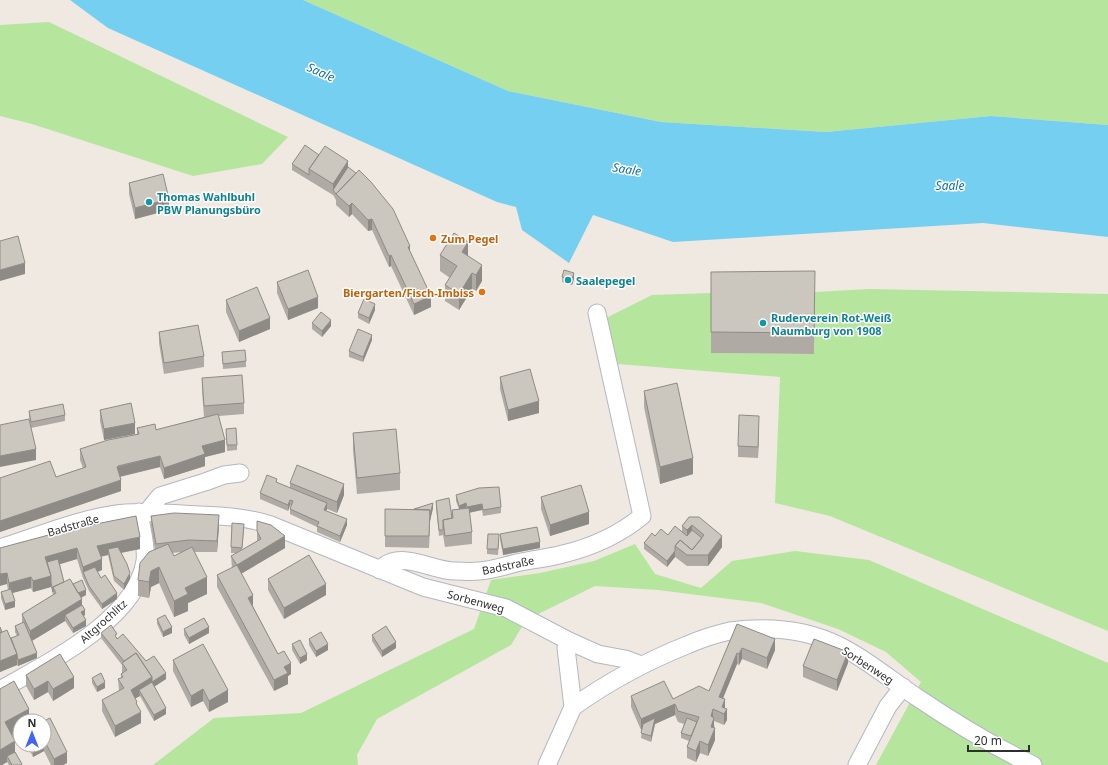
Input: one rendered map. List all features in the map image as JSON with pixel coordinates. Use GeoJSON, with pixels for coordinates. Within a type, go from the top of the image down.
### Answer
{"type":"FeatureCollection","features":[{"type":"Feature","properties":{"kind":"street","name":"Badstraße"},"geometry":{"type":"LineString","coordinates":[[0,548],[105,516],[143,512],[258,520],[380,570],[384,565],[392,562],[410,561],[419,562],[445,571],[480,571],[563,554],[600,542],[629,527],[642,516],[597,313]]}},
{"type":"Feature","properties":{"kind":"street"},"geometry":{"type":"LineString","coordinates":[[143,512],[160,496],[224,475],[240,473]]}},
{"type":"Feature","properties":{"kind":"street","name":"Altgrochlitz"},"geometry":{"type":"LineString","coordinates":[[0,690],[83,640],[105,622],[129,598],[143,569],[145,560],[143,512]]}},
{"type":"Feature","properties":{"kind":"street","name":"Sorbenweg"},"geometry":{"type":"LineString","coordinates":[[380,570],[423,587],[506,608],[569,641],[598,654],[625,659],[641,665]]}},
{"type":"Feature","properties":{"kind":"street","name":"Sorbenweg"},"geometry":{"type":"LineString","coordinates":[[573,707],[588,696],[661,655],[730,631],[781,629],[804,633],[839,646],[861,658],[955,723],[1033,765]]}},
{"type":"Feature","properties":{"kind":"street"},"geometry":{"type":"LineString","coordinates":[[547,765],[573,707],[566,648],[569,641]]}},
{"type":"Feature","properties":{"kind":"street"},"geometry":{"type":"LineString","coordinates":[[857,765],[888,706],[902,687]]}},
{"type":"Feature","properties":{"kind":"green space"},"geometry":{"type":"Polygon","coordinates":[[[303,0],[1108,0],[1108,125],[991,116],[826,132],[661,122],[508,91],[303,0]]]}},
{"type":"Feature","properties":{"kind":"green space"},"geometry":{"type":"Polygon","coordinates":[[[49,22],[288,137],[262,164],[193,176],[32,124],[0,116],[0,25],[49,22]]]}},
{"type":"Feature","properties":{"kind":"green space"},"geometry":{"type":"Polygon","coordinates":[[[869,289],[1108,294],[1108,631],[830,516],[775,503],[780,377],[618,364],[606,318],[652,295],[711,293],[711,353],[814,354],[815,292],[869,289]]]}},
{"type":"Feature","properties":{"kind":"green space"},"geometry":{"type":"Polygon","coordinates":[[[635,544],[655,574],[701,588],[732,561],[795,551],[869,560],[1108,663],[1108,765],[876,765],[921,682],[886,652],[838,629],[761,603],[658,590],[595,586],[526,620],[511,645],[377,719],[357,755],[358,765],[153,765],[214,718],[301,713],[474,629],[491,580],[540,573],[594,561],[635,544]]]}},
{"type":"Feature","properties":{"kind":"water","name":"Saale"},"geometry":{"type":"Polygon","coordinates":[[[70,0],[303,0],[508,91],[661,122],[826,132],[991,116],[1108,125],[1108,237],[983,223],[673,242],[593,215],[569,263],[522,230],[516,207],[497,202],[108,28],[70,0]]]}},
{"type":"Feature","properties":{"kind":"building"},"geometry":{"type":"Polygon","coordinates":[[[305,145],[319,155],[309,169],[309,175],[292,164],[305,145]]]}},
{"type":"Feature","properties":{"kind":"building"},"geometry":{"type":"Polygon","coordinates":[[[325,146],[348,161],[333,184],[309,169],[325,146]]]}},
{"type":"Feature","properties":{"kind":"building"},"geometry":{"type":"Polygon","coordinates":[[[348,167],[356,173],[336,194],[333,190],[348,167]]]}},
{"type":"Feature","properties":{"kind":"building"},"geometry":{"type":"Polygon","coordinates":[[[359,170],[393,209],[410,246],[408,247],[431,296],[414,304],[372,219],[368,220],[352,203],[349,206],[336,194],[359,170]]]}},
{"type":"Feature","properties":{"kind":"building"},"geometry":{"type":"Polygon","coordinates":[[[163,174],[169,199],[135,208],[129,183],[163,174]]]}},
{"type":"Feature","properties":{"kind":"building"},"geometry":{"type":"Polygon","coordinates":[[[454,233],[468,242],[462,252],[482,265],[476,275],[472,273],[459,294],[445,285],[457,266],[440,255],[454,233]]]}},
{"type":"Feature","properties":{"kind":"building"},"geometry":{"type":"Polygon","coordinates":[[[18,236],[25,263],[0,270],[0,241],[18,236]]]}},
{"type":"Feature","properties":{"kind":"building"},"geometry":{"type":"Polygon","coordinates":[[[308,270],[318,297],[288,309],[277,282],[308,270]]]}},
{"type":"Feature","properties":{"kind":"building"},"geometry":{"type":"Polygon","coordinates":[[[564,270],[574,273],[572,279],[562,277],[564,270]]]}},
{"type":"Feature","properties":{"kind":"building","name":"Ruderverein Rot-Weiß Naumburg von 1908"},"geometry":{"type":"Polygon","coordinates":[[[815,271],[814,333],[711,332],[711,272],[815,271]]]}},
{"type":"Feature","properties":{"kind":"building"},"geometry":{"type":"Polygon","coordinates":[[[257,287],[270,318],[239,331],[226,300],[257,287]]]}},
{"type":"Feature","properties":{"kind":"building"},"geometry":{"type":"Polygon","coordinates":[[[364,299],[375,304],[369,318],[358,313],[364,299]]]}},
{"type":"Feature","properties":{"kind":"building"},"geometry":{"type":"Polygon","coordinates":[[[321,312],[331,320],[322,331],[312,323],[321,312]]]}},
{"type":"Feature","properties":{"kind":"building"},"geometry":{"type":"Polygon","coordinates":[[[198,325],[204,356],[164,363],[159,332],[198,325]]]}},
{"type":"Feature","properties":{"kind":"building"},"geometry":{"type":"Polygon","coordinates":[[[358,329],[372,335],[363,357],[349,351],[358,329]]]}},
{"type":"Feature","properties":{"kind":"building"},"geometry":{"type":"Polygon","coordinates":[[[245,350],[246,361],[223,364],[222,352],[245,350]]]}},
{"type":"Feature","properties":{"kind":"building"},"geometry":{"type":"Polygon","coordinates":[[[530,369],[539,401],[508,410],[500,377],[530,369]]]}},
{"type":"Feature","properties":{"kind":"building"},"geometry":{"type":"Polygon","coordinates":[[[242,375],[244,403],[204,406],[202,378],[242,375]]]}},
{"type":"Feature","properties":{"kind":"building"},"geometry":{"type":"Polygon","coordinates":[[[677,383],[693,458],[660,467],[644,391],[677,383]]]}},
{"type":"Feature","properties":{"kind":"building"},"geometry":{"type":"Polygon","coordinates":[[[131,403],[135,423],[104,429],[100,410],[131,403]]]}},
{"type":"Feature","properties":{"kind":"building"},"geometry":{"type":"Polygon","coordinates":[[[63,404],[65,415],[31,422],[29,411],[63,404]]]}},
{"type":"Feature","properties":{"kind":"building"},"geometry":{"type":"Polygon","coordinates":[[[218,414],[225,440],[202,446],[205,454],[164,468],[160,456],[118,466],[121,480],[0,521],[0,478],[50,461],[56,477],[86,467],[80,449],[108,440],[139,434],[137,428],[155,424],[156,430],[218,414]]]}},
{"type":"Feature","properties":{"kind":"building"},"geometry":{"type":"Polygon","coordinates":[[[739,415],[759,416],[758,447],[738,446],[739,415]]]}},
{"type":"Feature","properties":{"kind":"building"},"geometry":{"type":"Polygon","coordinates":[[[29,419],[36,449],[0,456],[0,425],[29,419]]]}},
{"type":"Feature","properties":{"kind":"building"},"geometry":{"type":"Polygon","coordinates":[[[236,428],[237,445],[227,445],[226,429],[236,428]]]}},
{"type":"Feature","properties":{"kind":"building"},"geometry":{"type":"Polygon","coordinates":[[[396,429],[400,473],[357,478],[353,433],[396,429]]]}},
{"type":"Feature","properties":{"kind":"building"},"geometry":{"type":"Polygon","coordinates":[[[297,465],[344,484],[337,502],[290,483],[297,465]]]}},
{"type":"Feature","properties":{"kind":"building"},"geometry":{"type":"Polygon","coordinates":[[[267,475],[277,479],[276,482],[327,503],[324,510],[347,519],[340,536],[317,526],[319,522],[290,509],[293,501],[290,500],[288,505],[260,493],[267,475]]]}},
{"type":"Feature","properties":{"kind":"building"},"geometry":{"type":"Polygon","coordinates":[[[581,485],[589,512],[550,525],[541,497],[581,485]]]}},
{"type":"Feature","properties":{"kind":"building"},"geometry":{"type":"Polygon","coordinates":[[[499,487],[501,507],[483,510],[482,504],[467,507],[466,503],[459,506],[456,495],[479,488],[499,487]]]}},
{"type":"Feature","properties":{"kind":"building"},"geometry":{"type":"Polygon","coordinates":[[[449,498],[452,518],[443,520],[443,530],[439,530],[436,501],[449,498]]]}},
{"type":"Feature","properties":{"kind":"building"},"geometry":{"type":"Polygon","coordinates":[[[433,503],[430,515],[430,510],[414,509],[433,503]]]}},
{"type":"Feature","properties":{"kind":"building"},"geometry":{"type":"Polygon","coordinates":[[[469,508],[472,532],[445,536],[443,520],[453,518],[452,510],[469,508]]]}},
{"type":"Feature","properties":{"kind":"building"},"geometry":{"type":"Polygon","coordinates":[[[385,509],[430,510],[429,536],[385,536],[385,509]]]}},
{"type":"Feature","properties":{"kind":"building"},"geometry":{"type":"Polygon","coordinates":[[[174,513],[219,515],[217,541],[189,540],[156,544],[151,516],[174,513]]]}},
{"type":"Feature","properties":{"kind":"building"},"geometry":{"type":"Polygon","coordinates":[[[136,516],[140,537],[97,546],[102,559],[83,567],[77,548],[45,557],[51,576],[33,581],[31,577],[9,583],[7,573],[0,574],[0,548],[71,529],[136,516]]]}},
{"type":"Feature","properties":{"kind":"building"},"geometry":{"type":"Polygon","coordinates":[[[689,517],[699,517],[722,536],[708,555],[687,555],[675,546],[680,540],[692,550],[704,535],[692,525],[687,530],[682,526],[689,517]]]}},
{"type":"Feature","properties":{"kind":"building"},"geometry":{"type":"Polygon","coordinates":[[[257,521],[271,525],[285,536],[237,565],[231,556],[261,539],[257,531],[257,521]]]}},
{"type":"Feature","properties":{"kind":"building"},"geometry":{"type":"Polygon","coordinates":[[[232,523],[244,524],[242,548],[231,547],[232,523]]]}},
{"type":"Feature","properties":{"kind":"building"},"geometry":{"type":"Polygon","coordinates":[[[675,526],[687,536],[692,530],[702,538],[692,550],[680,540],[675,546],[675,551],[667,561],[644,543],[652,533],[655,536],[661,529],[668,535],[675,526]]]}},
{"type":"Feature","properties":{"kind":"building"},"geometry":{"type":"Polygon","coordinates":[[[537,527],[540,542],[503,549],[500,534],[537,527]]]}},
{"type":"Feature","properties":{"kind":"building"},"geometry":{"type":"Polygon","coordinates":[[[488,534],[499,534],[498,549],[487,549],[488,534]]]}},
{"type":"Feature","properties":{"kind":"building"},"geometry":{"type":"Polygon","coordinates":[[[168,544],[174,556],[192,547],[207,577],[185,588],[188,594],[174,601],[159,567],[151,571],[149,582],[138,580],[140,563],[149,552],[168,544]]]}},
{"type":"Feature","properties":{"kind":"building"},"geometry":{"type":"Polygon","coordinates":[[[118,547],[130,573],[124,584],[114,576],[108,549],[118,547]]]}},
{"type":"Feature","properties":{"kind":"building"},"geometry":{"type":"Polygon","coordinates":[[[309,555],[326,584],[284,608],[268,579],[309,555]]]}},
{"type":"Feature","properties":{"kind":"building"},"geometry":{"type":"Polygon","coordinates":[[[58,559],[64,582],[53,587],[53,592],[47,562],[58,559]]]}},
{"type":"Feature","properties":{"kind":"building"},"geometry":{"type":"Polygon","coordinates":[[[237,565],[253,595],[248,598],[278,654],[284,651],[291,663],[284,667],[288,673],[274,680],[217,575],[237,565]]]}},
{"type":"Feature","properties":{"kind":"building"},"geometry":{"type":"Polygon","coordinates":[[[95,567],[101,578],[105,575],[117,593],[102,604],[89,586],[83,572],[95,567]]]}},
{"type":"Feature","properties":{"kind":"building"},"geometry":{"type":"Polygon","coordinates":[[[70,579],[82,599],[30,631],[22,614],[56,593],[53,587],[70,579]]]}},
{"type":"Feature","properties":{"kind":"building"},"geometry":{"type":"Polygon","coordinates":[[[82,580],[86,590],[78,593],[73,584],[82,580]]]}},
{"type":"Feature","properties":{"kind":"building"},"geometry":{"type":"Polygon","coordinates":[[[11,589],[15,601],[5,604],[1,592],[11,589]]]}},
{"type":"Feature","properties":{"kind":"building"},"geometry":{"type":"Polygon","coordinates":[[[82,605],[85,610],[81,612],[86,620],[73,628],[65,615],[82,605]]]}},
{"type":"Feature","properties":{"kind":"building"},"geometry":{"type":"Polygon","coordinates":[[[165,615],[172,627],[163,632],[157,619],[165,615]]]}},
{"type":"Feature","properties":{"kind":"building"},"geometry":{"type":"Polygon","coordinates":[[[204,618],[209,627],[189,638],[184,629],[204,618]]]}},
{"type":"Feature","properties":{"kind":"building"},"geometry":{"type":"Polygon","coordinates":[[[24,622],[37,653],[18,660],[11,638],[19,635],[15,626],[24,622]]]}},
{"type":"Feature","properties":{"kind":"building"},"geometry":{"type":"Polygon","coordinates":[[[737,624],[775,639],[767,658],[742,648],[739,654],[737,653],[719,697],[725,699],[722,707],[727,709],[724,714],[713,709],[711,716],[714,718],[711,727],[715,728],[708,745],[700,741],[696,751],[687,747],[699,717],[678,711],[675,704],[641,719],[631,696],[664,681],[673,699],[699,686],[709,691],[737,624]]]}},
{"type":"Feature","properties":{"kind":"building"},"geometry":{"type":"Polygon","coordinates":[[[111,625],[117,634],[115,635],[117,639],[123,634],[146,661],[154,656],[166,673],[152,682],[152,677],[136,653],[124,661],[101,633],[111,625]]]}},
{"type":"Feature","properties":{"kind":"building"},"geometry":{"type":"Polygon","coordinates":[[[386,626],[396,642],[382,651],[372,635],[386,626]]]}},
{"type":"Feature","properties":{"kind":"building"},"geometry":{"type":"Polygon","coordinates":[[[7,630],[17,654],[0,661],[0,633],[7,630]]]}},
{"type":"Feature","properties":{"kind":"building"},"geometry":{"type":"Polygon","coordinates":[[[321,632],[328,644],[316,651],[309,639],[321,632]]]}},
{"type":"Feature","properties":{"kind":"building"},"geometry":{"type":"Polygon","coordinates":[[[814,639],[848,652],[837,680],[803,666],[814,639]]]}},
{"type":"Feature","properties":{"kind":"building"},"geometry":{"type":"Polygon","coordinates":[[[300,640],[307,654],[300,658],[292,644],[300,640]]]}},
{"type":"Feature","properties":{"kind":"building"},"geometry":{"type":"Polygon","coordinates":[[[203,644],[228,690],[209,701],[203,689],[191,696],[173,660],[203,644]]]}},
{"type":"Feature","properties":{"kind":"building"},"geometry":{"type":"Polygon","coordinates":[[[136,653],[152,677],[131,690],[141,712],[115,726],[102,700],[124,688],[118,679],[123,677],[121,674],[127,670],[122,663],[136,653]]]}},
{"type":"Feature","properties":{"kind":"building"},"geometry":{"type":"Polygon","coordinates":[[[60,654],[74,677],[53,689],[48,681],[34,689],[26,675],[60,654]]]}},
{"type":"Feature","properties":{"kind":"building"},"geometry":{"type":"Polygon","coordinates":[[[101,673],[105,682],[97,687],[92,678],[101,673]]]}},
{"type":"Feature","properties":{"kind":"building"},"geometry":{"type":"Polygon","coordinates":[[[14,681],[29,709],[22,713],[12,713],[12,718],[5,722],[12,735],[12,743],[0,750],[0,689],[14,681]]]}},
{"type":"Feature","properties":{"kind":"building"},"geometry":{"type":"Polygon","coordinates":[[[152,682],[166,708],[154,715],[139,690],[152,682]]]}},
{"type":"Feature","properties":{"kind":"building"},"geometry":{"type":"Polygon","coordinates":[[[655,718],[651,736],[641,733],[643,724],[655,718]]]}},
{"type":"Feature","properties":{"kind":"building"},"geometry":{"type":"Polygon","coordinates":[[[687,718],[697,722],[691,736],[681,733],[687,718]]]}},
{"type":"Feature","properties":{"kind":"building"},"geometry":{"type":"Polygon","coordinates":[[[52,722],[67,752],[54,759],[51,753],[52,722]]]}},
{"type":"Feature","properties":{"kind":"building"},"geometry":{"type":"Polygon","coordinates":[[[16,753],[22,764],[12,765],[7,756],[16,753]]]}},
{"type":"Feature","properties":{"kind":"place","name":"Thomas Wahlbuhl PBW Planungsbüro"},"geometry":{"type":"Point","coordinates":[149,202]}},
{"type":"Feature","properties":{"kind":"place","name":"Zum Pegel"},"geometry":{"type":"Point","coordinates":[433,238]}},
{"type":"Feature","properties":{"kind":"place","name":"Saalepegel"},"geometry":{"type":"Point","coordinates":[568,280]}},
{"type":"Feature","properties":{"kind":"place","name":"Biergarten/Fisch-Imbiss"},"geometry":{"type":"Point","coordinates":[482,292]}},
{"type":"Feature","properties":{"kind":"place","name":"Ruderverein Rot-Weiß Naumburg von 1908"},"geometry":{"type":"Point","coordinates":[763,323]}}]}
